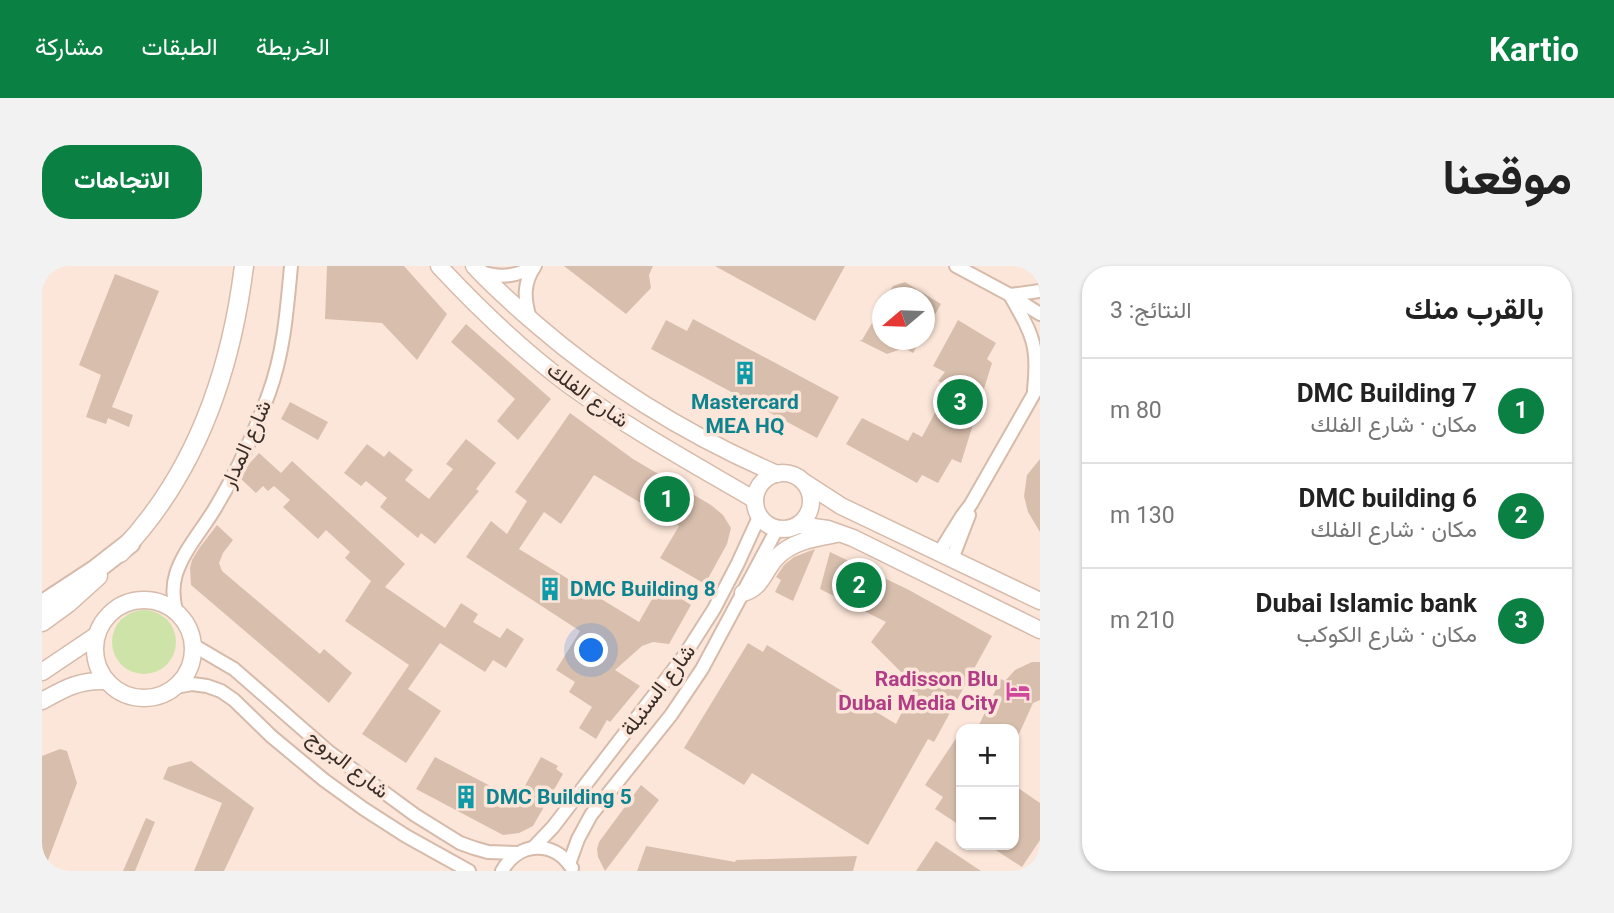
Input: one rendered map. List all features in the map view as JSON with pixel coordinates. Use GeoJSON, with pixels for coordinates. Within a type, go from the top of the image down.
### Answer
{"type":"FeatureCollection","features":[{"type":"Feature","properties":{"kind":"main road"},"geometry":{"type":"LineString","coordinates":[[42,622],[68,603],[130,543],[149,520],[176,478],[195,443],[222,377],[240,299],[244,266]]}},
{"type":"Feature","properties":{"kind":"main road"},"geometry":{"type":"LineString","coordinates":[[42,605],[94,571],[130,543]]}},
{"type":"Feature","properties":{"kind":"street","name":"شارع المدار"},"geometry":{"type":"LineString","coordinates":[[176,611],[174,585],[178,568],[222,498],[269,392],[285,329],[291,266]]}},
{"type":"Feature","properties":{"kind":"street","name":"شارع الفلك"},"geometry":{"type":"LineString","coordinates":[[439,266],[498,325],[569,385],[644,435],[755,500]]}},
{"type":"Feature","properties":{"kind":"street"},"geometry":{"type":"LineString","coordinates":[[477,269],[490,275],[513,275],[534,266]]}},
{"type":"Feature","properties":{"kind":"street"},"geometry":{"type":"LineString","coordinates":[[530,319],[525,303],[526,288],[534,266]]}},
{"type":"Feature","properties":{"kind":"street"},"geometry":{"type":"LineString","coordinates":[[956,266],[1040,314]]}},
{"type":"Feature","properties":{"kind":"street","name":"شارع الفلك"},"geometry":{"type":"LineString","coordinates":[[477,269],[530,319],[621,391],[658,415],[777,474]]}},
{"type":"Feature","properties":{"kind":"street"},"geometry":{"type":"LineString","coordinates":[[1010,295],[1040,291]]}},
{"type":"Feature","properties":{"kind":"street"},"geometry":{"type":"LineString","coordinates":[[1010,295],[1040,302]]}},
{"type":"Feature","properties":{"kind":"street"},"geometry":{"type":"LineString","coordinates":[[1010,295],[1026,322],[1035,346],[1034,395]]}},
{"type":"Feature","properties":{"kind":"street"},"geometry":{"type":"LineString","coordinates":[[946,556],[969,516],[971,504],[1040,383]]}},
{"type":"Feature","properties":{"kind":"street"},"geometry":{"type":"LineString","coordinates":[[804,482],[811,503],[805,519],[799,525],[777,529],[759,517],[755,500],[760,486],[770,476],[791,474],[804,482],[841,506],[1040,601]]}},
{"type":"Feature","properties":{"kind":"street","name":"شارع السنبلة"},"geometry":{"type":"LineString","coordinates":[[533,848],[554,827],[684,656],[720,598],[759,517]]}},
{"type":"Feature","properties":{"kind":"street"},"geometry":{"type":"LineString","coordinates":[[799,525],[816,526],[841,533],[1040,629]]}},
{"type":"Feature","properties":{"kind":"street","name":"شارع السنبلة"},"geometry":{"type":"LineString","coordinates":[[571,867],[578,839],[591,815],[688,692],[777,529]]}},
{"type":"Feature","properties":{"kind":"street"},"geometry":{"type":"LineString","coordinates":[[743,593],[760,583],[776,558],[787,549],[799,542],[841,533]]}},
{"type":"Feature","properties":{"kind":"street"},"geometry":{"type":"LineString","coordinates":[[138,600],[148,600],[176,611],[185,621],[193,645],[192,660],[186,675],[176,687],[163,695],[148,699],[132,698],[118,692],[106,681],[98,667],[94,651],[101,624],[116,608],[138,600]]}},
{"type":"Feature","properties":{"kind":"street"},"geometry":{"type":"LineString","coordinates":[[42,672],[97,635]]}},
{"type":"Feature","properties":{"kind":"street","name":"شارع البروج"},"geometry":{"type":"LineString","coordinates":[[193,645],[234,669],[329,752],[415,815],[474,849],[517,853]]}},
{"type":"Feature","properties":{"kind":"street"},"geometry":{"type":"LineString","coordinates":[[42,701],[79,682],[106,681]]}},
{"type":"Feature","properties":{"kind":"street","name":"شارع البروج"},"geometry":{"type":"LineString","coordinates":[[176,687],[192,684],[221,691],[324,780],[406,836],[469,871]]}},
{"type":"Feature","properties":{"kind":"street"},"geometry":{"type":"LineString","coordinates":[[502,871],[517,853],[533,848],[560,854],[571,867]]}},
{"type":"Feature","properties":{"kind":"green space"},"geometry":{"type":"Polygon","coordinates":[[[144,610],[162,616],[170,624],[176,642],[170,660],[162,668],[144,674],[126,668],[118,660],[112,642],[118,624],[126,616],[144,610]]]}},
{"type":"Feature","properties":{"kind":"building"},"geometry":{"type":"Polygon","coordinates":[[[327,266],[404,266],[447,314],[417,360],[382,323],[325,319],[327,266]]]}},
{"type":"Feature","properties":{"kind":"building"},"geometry":{"type":"Polygon","coordinates":[[[564,266],[653,266],[649,275],[651,288],[626,314],[564,266]]]}},
{"type":"Feature","properties":{"kind":"building"},"geometry":{"type":"Polygon","coordinates":[[[715,266],[845,266],[815,321],[715,266]]]}},
{"type":"Feature","properties":{"kind":"building"},"geometry":{"type":"Polygon","coordinates":[[[115,274],[159,291],[112,407],[133,415],[129,427],[108,418],[106,424],[86,417],[101,375],[79,365],[115,274]]]}},
{"type":"Feature","properties":{"kind":"building"},"geometry":{"type":"Polygon","coordinates":[[[905,282],[913,287],[892,287],[905,282]]]}},
{"type":"Feature","properties":{"kind":"building"},"geometry":{"type":"Polygon","coordinates":[[[935,300],[941,304],[935,314],[935,300]]]}},
{"type":"Feature","properties":{"kind":"building","name":"Mastercard MEA HQ"},"geometry":{"type":"Polygon","coordinates":[[[693,319],[839,397],[817,438],[651,349],[666,320],[687,331],[693,319]]]}},
{"type":"Feature","properties":{"kind":"building"},"geometry":{"type":"Polygon","coordinates":[[[958,320],[996,343],[987,359],[992,363],[961,463],[952,459],[938,483],[922,475],[917,483],[846,444],[862,418],[908,441],[913,432],[922,437],[949,387],[938,381],[945,372],[933,366],[958,320]]]}},
{"type":"Feature","properties":{"kind":"building"},"geometry":{"type":"Polygon","coordinates":[[[872,323],[872,346],[859,340],[862,340],[872,323]]]}},
{"type":"Feature","properties":{"kind":"building"},"geometry":{"type":"Polygon","coordinates":[[[466,324],[551,399],[518,440],[497,421],[515,399],[451,342],[466,324]]]}},
{"type":"Feature","properties":{"kind":"building"},"geometry":{"type":"Polygon","coordinates":[[[879,350],[898,350],[887,354],[879,350]]]}},
{"type":"Feature","properties":{"kind":"building"},"geometry":{"type":"Polygon","coordinates":[[[290,402],[328,422],[318,440],[281,419],[290,402]]]}},
{"type":"Feature","properties":{"kind":"building"},"geometry":{"type":"Polygon","coordinates":[[[570,413],[633,459],[711,505],[723,515],[731,528],[727,544],[705,584],[660,558],[679,526],[594,475],[561,524],[544,512],[519,549],[639,622],[660,585],[691,605],[669,644],[653,642],[642,646],[615,670],[640,686],[610,722],[607,720],[596,739],[579,728],[592,707],[569,692],[575,682],[556,670],[580,631],[466,557],[491,521],[507,534],[527,501],[515,492],[570,413]]]}},
{"type":"Feature","properties":{"kind":"building"},"geometry":{"type":"Polygon","coordinates":[[[466,439],[496,463],[476,489],[479,491],[435,544],[421,533],[418,538],[380,507],[387,498],[366,481],[361,486],[344,473],[367,444],[384,457],[389,451],[413,470],[405,480],[429,499],[453,469],[446,464],[466,439]]]}},
{"type":"Feature","properties":{"kind":"building"},"geometry":{"type":"Polygon","coordinates":[[[259,453],[281,473],[292,461],[405,564],[385,587],[445,628],[461,603],[478,614],[473,622],[500,638],[507,628],[524,639],[506,668],[493,660],[485,672],[440,643],[408,689],[441,711],[406,763],[362,734],[409,665],[345,621],[371,581],[345,558],[350,552],[326,530],[318,539],[283,507],[290,500],[274,486],[268,491],[263,486],[256,493],[241,479],[259,453]]]}},
{"type":"Feature","properties":{"kind":"building"},"geometry":{"type":"Polygon","coordinates":[[[1040,459],[1040,532],[1028,512],[1024,496],[1027,475],[1040,459]]]}},
{"type":"Feature","properties":{"kind":"building"},"geometry":{"type":"Polygon","coordinates":[[[217,525],[233,540],[219,563],[222,571],[320,654],[324,649],[352,673],[329,703],[191,585],[192,560],[217,525]]]}},
{"type":"Feature","properties":{"kind":"building"},"geometry":{"type":"Polygon","coordinates":[[[815,549],[793,601],[775,592],[781,580],[776,577],[784,565],[794,557],[815,549]]]}},
{"type":"Feature","properties":{"kind":"building"},"geometry":{"type":"Polygon","coordinates":[[[830,552],[909,590],[992,636],[934,742],[928,739],[868,845],[752,773],[744,785],[684,748],[748,643],[763,652],[767,645],[896,724],[913,690],[907,678],[871,642],[886,622],[820,589],[830,552]]]}},
{"type":"Feature","properties":{"kind":"building","name":"Radisson Blu Dubai Media City"},"geometry":{"type":"Polygon","coordinates":[[[1032,662],[1040,662],[1040,700],[1033,703],[1019,734],[1019,724],[979,724],[1001,679],[1005,681],[1015,670],[1032,662]]]}},
{"type":"Feature","properties":{"kind":"building"},"geometry":{"type":"Polygon","coordinates":[[[956,738],[956,823],[935,809],[943,797],[925,785],[956,738]]]}},
{"type":"Feature","properties":{"kind":"building"},"geometry":{"type":"Polygon","coordinates":[[[60,749],[67,751],[77,783],[42,871],[42,756],[60,749]]]}},
{"type":"Feature","properties":{"kind":"building","name":"DMC Building 5"},"geometry":{"type":"Polygon","coordinates":[[[435,757],[517,800],[541,757],[558,766],[556,769],[563,774],[533,826],[519,833],[503,835],[416,789],[435,757]]]}},
{"type":"Feature","properties":{"kind":"building"},"geometry":{"type":"Polygon","coordinates":[[[191,761],[254,808],[224,871],[194,871],[222,803],[163,779],[168,767],[191,761]]]}},
{"type":"Feature","properties":{"kind":"building"},"geometry":{"type":"Polygon","coordinates":[[[641,785],[659,800],[605,871],[598,857],[599,842],[641,785]]]}},
{"type":"Feature","properties":{"kind":"building"},"geometry":{"type":"Polygon","coordinates":[[[1019,788],[1040,803],[1040,840],[1022,867],[996,850],[1019,850],[1019,788]]]}},
{"type":"Feature","properties":{"kind":"building"},"geometry":{"type":"Polygon","coordinates":[[[146,818],[155,822],[135,871],[123,871],[146,818]]]}},
{"type":"Feature","properties":{"kind":"building"},"geometry":{"type":"Polygon","coordinates":[[[936,841],[981,871],[916,871],[936,841]]]}},
{"type":"Feature","properties":{"kind":"building"},"geometry":{"type":"Polygon","coordinates":[[[646,846],[735,862],[857,856],[853,871],[637,871],[646,846]]]}},
{"type":"Feature","properties":{"kind":"place","name":"Mastercard MEA HQ"},"geometry":{"type":"Point","coordinates":[745,373]}},
{"type":"Feature","properties":{"kind":"place","name":"Dubai Islamic bank"},"geometry":{"type":"Point","coordinates":[960,402]}},
{"type":"Feature","properties":{"kind":"place","name":"DMC Building 7"},"geometry":{"type":"Point","coordinates":[667,499]}},
{"type":"Feature","properties":{"kind":"place","name":"DMC building 6"},"geometry":{"type":"Point","coordinates":[859,585]}},
{"type":"Feature","properties":{"kind":"place","name":"DMC Building 8"},"geometry":{"type":"Point","coordinates":[550,589]}},
{"type":"Feature","properties":{"kind":"place","name":"Radisson Blu Dubai Media City"},"geometry":{"type":"Point","coordinates":[1018,691]}},
{"type":"Feature","properties":{"kind":"place","name":"DMC Building 5"},"geometry":{"type":"Point","coordinates":[466,797]}}]}
